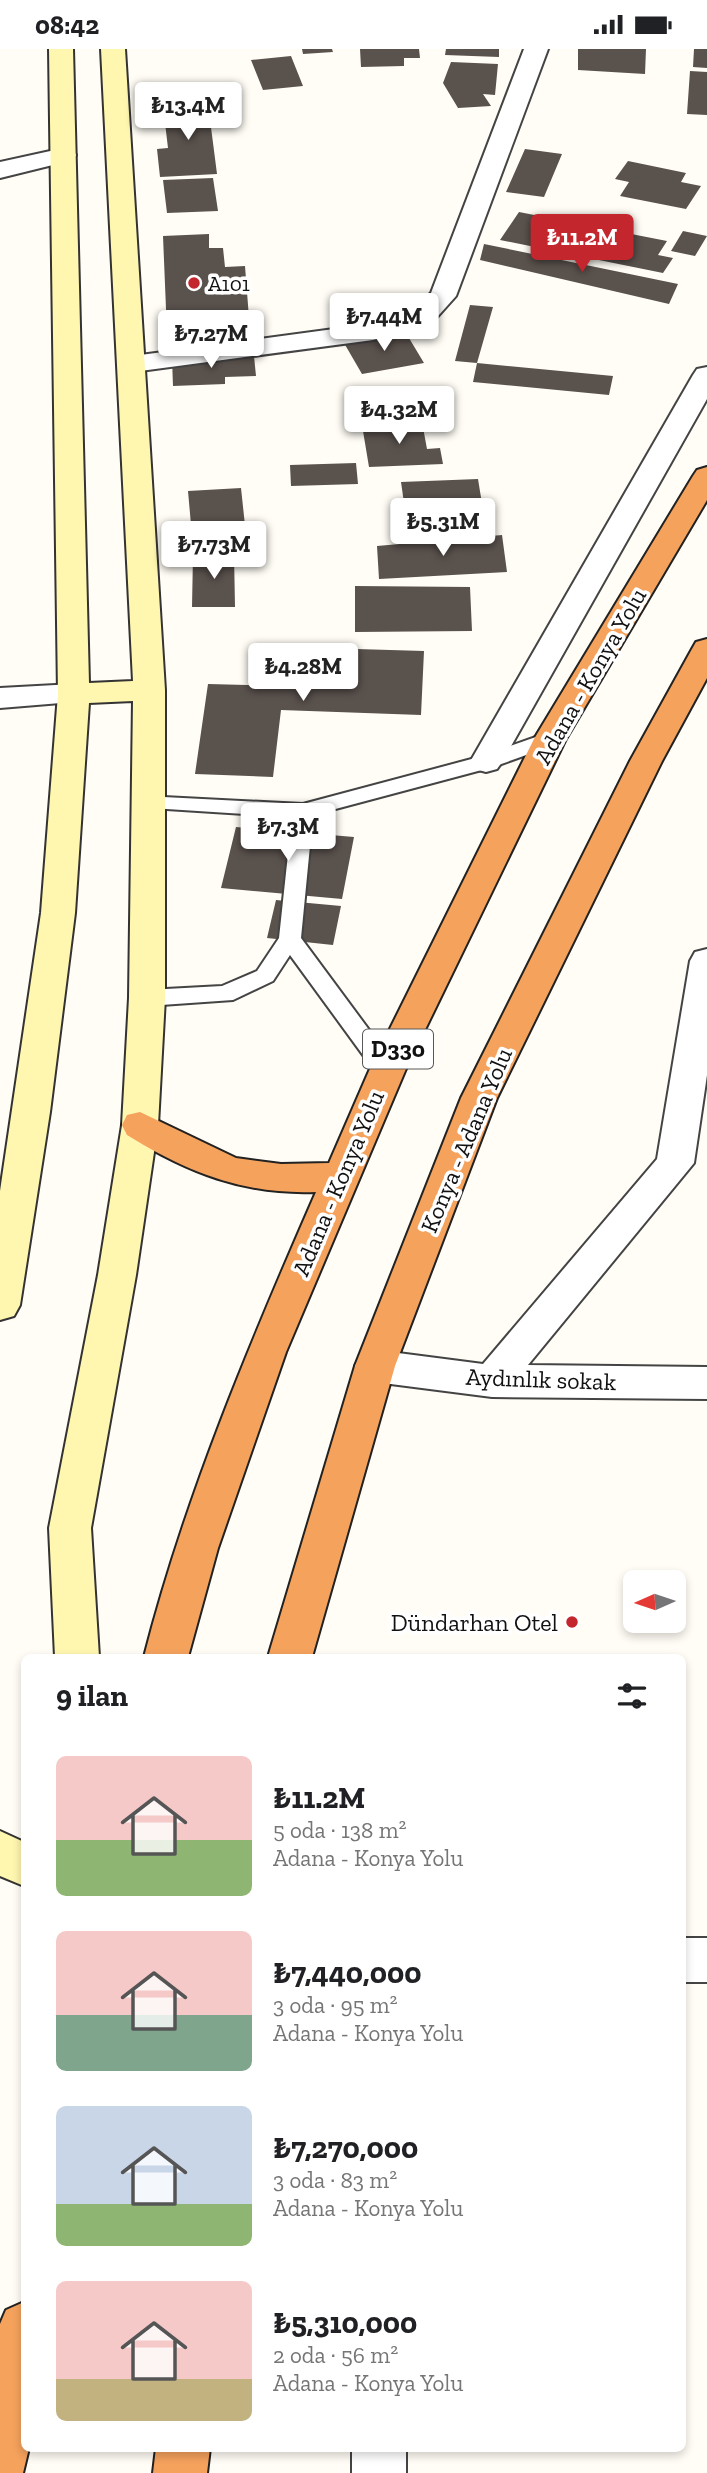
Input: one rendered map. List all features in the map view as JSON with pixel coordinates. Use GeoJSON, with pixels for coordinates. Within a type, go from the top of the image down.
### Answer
{"type":"FeatureCollection","features":[{"type":"Feature","properties":{"kind":"highway","name":"Adana - Konya Yolu"},"geometry":{"type":"LineString","coordinates":[[167,1654],[197,1548],[266,1352],[387,1071],[550,739],[707,476]]}},
{"type":"Feature","properties":{"kind":"highway","name":"Konya - Adana Yolu"},"geometry":{"type":"LineString","coordinates":[[291,1654],[375,1366],[479,1098],[646,761],[707,649]]}},
{"type":"Feature","properties":{"kind":"highway"},"geometry":{"type":"LineString","coordinates":[[141,1125],[186,1154],[229,1172],[282,1180],[340,1177]]}},
{"type":"Feature","properties":{"kind":"highway"},"geometry":{"type":"LineString","coordinates":[[0,2465],[21,2345]]}},
{"type":"Feature","properties":{"kind":"highway"},"geometry":{"type":"LineString","coordinates":[[180,2473],[183,2452]]}},
{"type":"Feature","properties":{"kind":"main road"},"geometry":{"type":"LineString","coordinates":[[0,1305],[32,1112],[58,913],[74,694],[61,49]]}},
{"type":"Feature","properties":{"kind":"main road"},"geometry":{"type":"LineString","coordinates":[[77,1654],[70,1528],[117,1275],[141,1125],[147,998],[151,801],[149,690],[133,364],[113,49]]}},
{"type":"Feature","properties":{"kind":"main road"},"geometry":{"type":"LineString","coordinates":[[74,694],[149,690]]}},
{"type":"Feature","properties":{"kind":"main road"},"geometry":{"type":"LineString","coordinates":[[0,1852],[21,1863]]}},
{"type":"Feature","properties":{"kind":"street"},"geometry":{"type":"LineString","coordinates":[[133,364],[373,332],[420,319],[443,296],[536,49]]}},
{"type":"Feature","properties":{"kind":"street"},"geometry":{"type":"LineString","coordinates":[[0,170],[64,155]]}},
{"type":"Feature","properties":{"kind":"street"},"geometry":{"type":"LineString","coordinates":[[486,762],[707,375]]}},
{"type":"Feature","properties":{"kind":"street"},"geometry":{"type":"LineString","coordinates":[[0,698],[74,694]]}},
{"type":"Feature","properties":{"kind":"street"},"geometry":{"type":"LineString","coordinates":[[492,1381],[675,1163],[707,961]]}},
{"type":"Feature","properties":{"kind":"street","name":"Aydınlık sokak"},"geometry":{"type":"LineString","coordinates":[[375,1366],[492,1381],[707,1383]]}},
{"type":"Feature","properties":{"kind":"street"},"geometry":{"type":"LineString","coordinates":[[686,1960],[707,1960]]}},
{"type":"Feature","properties":{"kind":"street"},"geometry":{"type":"LineString","coordinates":[[379,2452],[379,2473]]}},
{"type":"Feature","properties":{"kind":"lane"},"geometry":{"type":"LineString","coordinates":[[151,801],[303,811],[486,762],[550,739]]}},
{"type":"Feature","properties":{"kind":"lane"},"geometry":{"type":"LineString","coordinates":[[147,998],[225,994],[265,976],[290,939],[303,811]]}},
{"type":"Feature","properties":{"kind":"lane"},"geometry":{"type":"LineString","coordinates":[[290,939],[387,1071]]}},
{"type":"Feature","properties":{"kind":"building"},"geometry":{"type":"Polygon","coordinates":[[[302,49],[332,49],[333,52],[303,54],[302,49]]]}},
{"type":"Feature","properties":{"kind":"building"},"geometry":{"type":"Polygon","coordinates":[[[360,49],[419,49],[420,58],[404,58],[404,66],[361,67],[360,49]]]}},
{"type":"Feature","properties":{"kind":"building"},"geometry":{"type":"Polygon","coordinates":[[[446,49],[499,49],[499,57],[445,55],[446,49]]]}},
{"type":"Feature","properties":{"kind":"building"},"geometry":{"type":"Polygon","coordinates":[[[578,49],[646,49],[645,74],[578,70],[578,49]]]}},
{"type":"Feature","properties":{"kind":"building"},"geometry":{"type":"Polygon","coordinates":[[[694,49],[707,49],[707,68],[693,67],[694,49]]]}},
{"type":"Feature","properties":{"kind":"building"},"geometry":{"type":"Polygon","coordinates":[[[291,56],[303,86],[263,90],[251,60],[291,56]]]}},
{"type":"Feature","properties":{"kind":"building"},"geometry":{"type":"Polygon","coordinates":[[[451,62],[498,64],[495,95],[483,94],[491,106],[458,108],[443,83],[451,62]]]}},
{"type":"Feature","properties":{"kind":"building"},"geometry":{"type":"Polygon","coordinates":[[[690,71],[707,72],[707,115],[687,114],[690,71]]]}},
{"type":"Feature","properties":{"kind":"building"},"geometry":{"type":"Polygon","coordinates":[[[208,104],[217,174],[160,177],[157,149],[168,148],[163,106],[208,104]]]}},
{"type":"Feature","properties":{"kind":"building"},"geometry":{"type":"Polygon","coordinates":[[[525,149],[562,154],[544,197],[506,192],[525,149]]]}},
{"type":"Feature","properties":{"kind":"building"},"geometry":{"type":"Polygon","coordinates":[[[628,161],[686,173],[681,182],[701,186],[686,209],[620,196],[629,182],[615,179],[628,161]]]}},
{"type":"Feature","properties":{"kind":"building"},"geometry":{"type":"Polygon","coordinates":[[[213,178],[218,211],[167,213],[163,180],[213,178]]]}},
{"type":"Feature","properties":{"kind":"building"},"geometry":{"type":"Polygon","coordinates":[[[519,212],[667,241],[658,255],[673,258],[663,273],[500,240],[519,212]]]}},
{"type":"Feature","properties":{"kind":"building"},"geometry":{"type":"Polygon","coordinates":[[[683,231],[707,236],[695,256],[671,251],[683,231]]]}},
{"type":"Feature","properties":{"kind":"building"},"geometry":{"type":"Polygon","coordinates":[[[209,234],[209,248],[223,248],[225,267],[245,266],[250,331],[167,333],[163,236],[209,234]]]}},
{"type":"Feature","properties":{"kind":"building"},"geometry":{"type":"Polygon","coordinates":[[[484,244],[678,284],[669,304],[480,260],[484,244]]]}},
{"type":"Feature","properties":{"kind":"building"},"geometry":{"type":"Polygon","coordinates":[[[470,305],[493,307],[477,363],[455,361],[470,305]]]}},
{"type":"Feature","properties":{"kind":"building"},"geometry":{"type":"Polygon","coordinates":[[[406,333],[424,363],[362,374],[344,343],[406,333]]]}},
{"type":"Feature","properties":{"kind":"building"},"geometry":{"type":"Polygon","coordinates":[[[254,356],[256,376],[225,377],[225,384],[173,386],[172,359],[254,356]]]}},
{"type":"Feature","properties":{"kind":"building"},"geometry":{"type":"Polygon","coordinates":[[[477,363],[613,376],[609,395],[473,382],[477,363]]]}},
{"type":"Feature","properties":{"kind":"building"},"geometry":{"type":"Polygon","coordinates":[[[422,422],[427,449],[440,448],[443,464],[369,467],[362,425],[422,422]]]}},
{"type":"Feature","properties":{"kind":"building"},"geometry":{"type":"Polygon","coordinates":[[[356,463],[358,484],[291,486],[290,465],[356,463]]]}},
{"type":"Feature","properties":{"kind":"building"},"geometry":{"type":"Polygon","coordinates":[[[478,479],[486,528],[408,531],[401,482],[478,479]]]}},
{"type":"Feature","properties":{"kind":"building"},"geometry":{"type":"Polygon","coordinates":[[[241,488],[247,544],[193,547],[188,491],[241,488]]]}},
{"type":"Feature","properties":{"kind":"building"},"geometry":{"type":"Polygon","coordinates":[[[502,535],[507,572],[379,579],[377,546],[502,535]]]}},
{"type":"Feature","properties":{"kind":"building"},"geometry":{"type":"Polygon","coordinates":[[[234,554],[235,607],[192,607],[193,555],[234,554]]]}},
{"type":"Feature","properties":{"kind":"building"},"geometry":{"type":"Polygon","coordinates":[[[355,586],[470,587],[472,631],[355,632],[355,586]]]}},
{"type":"Feature","properties":{"kind":"building"},"geometry":{"type":"Polygon","coordinates":[[[288,647],[424,651],[421,715],[281,710],[273,777],[195,774],[208,684],[283,686],[288,647]]]}},
{"type":"Feature","properties":{"kind":"building"},"geometry":{"type":"Polygon","coordinates":[[[236,827],[354,837],[342,899],[221,888],[236,827]]]}},
{"type":"Feature","properties":{"kind":"building"},"geometry":{"type":"Polygon","coordinates":[[[276,900],[341,906],[333,945],[267,938],[276,900]]]}},
{"type":"Feature","properties":{"kind":"place","name":"A101"},"geometry":{"type":"Point","coordinates":[194,283]}},
{"type":"Feature","properties":{"kind":"place","name":"Dündarhan Otel"},"geometry":{"type":"Point","coordinates":[572,1622]}}]}
